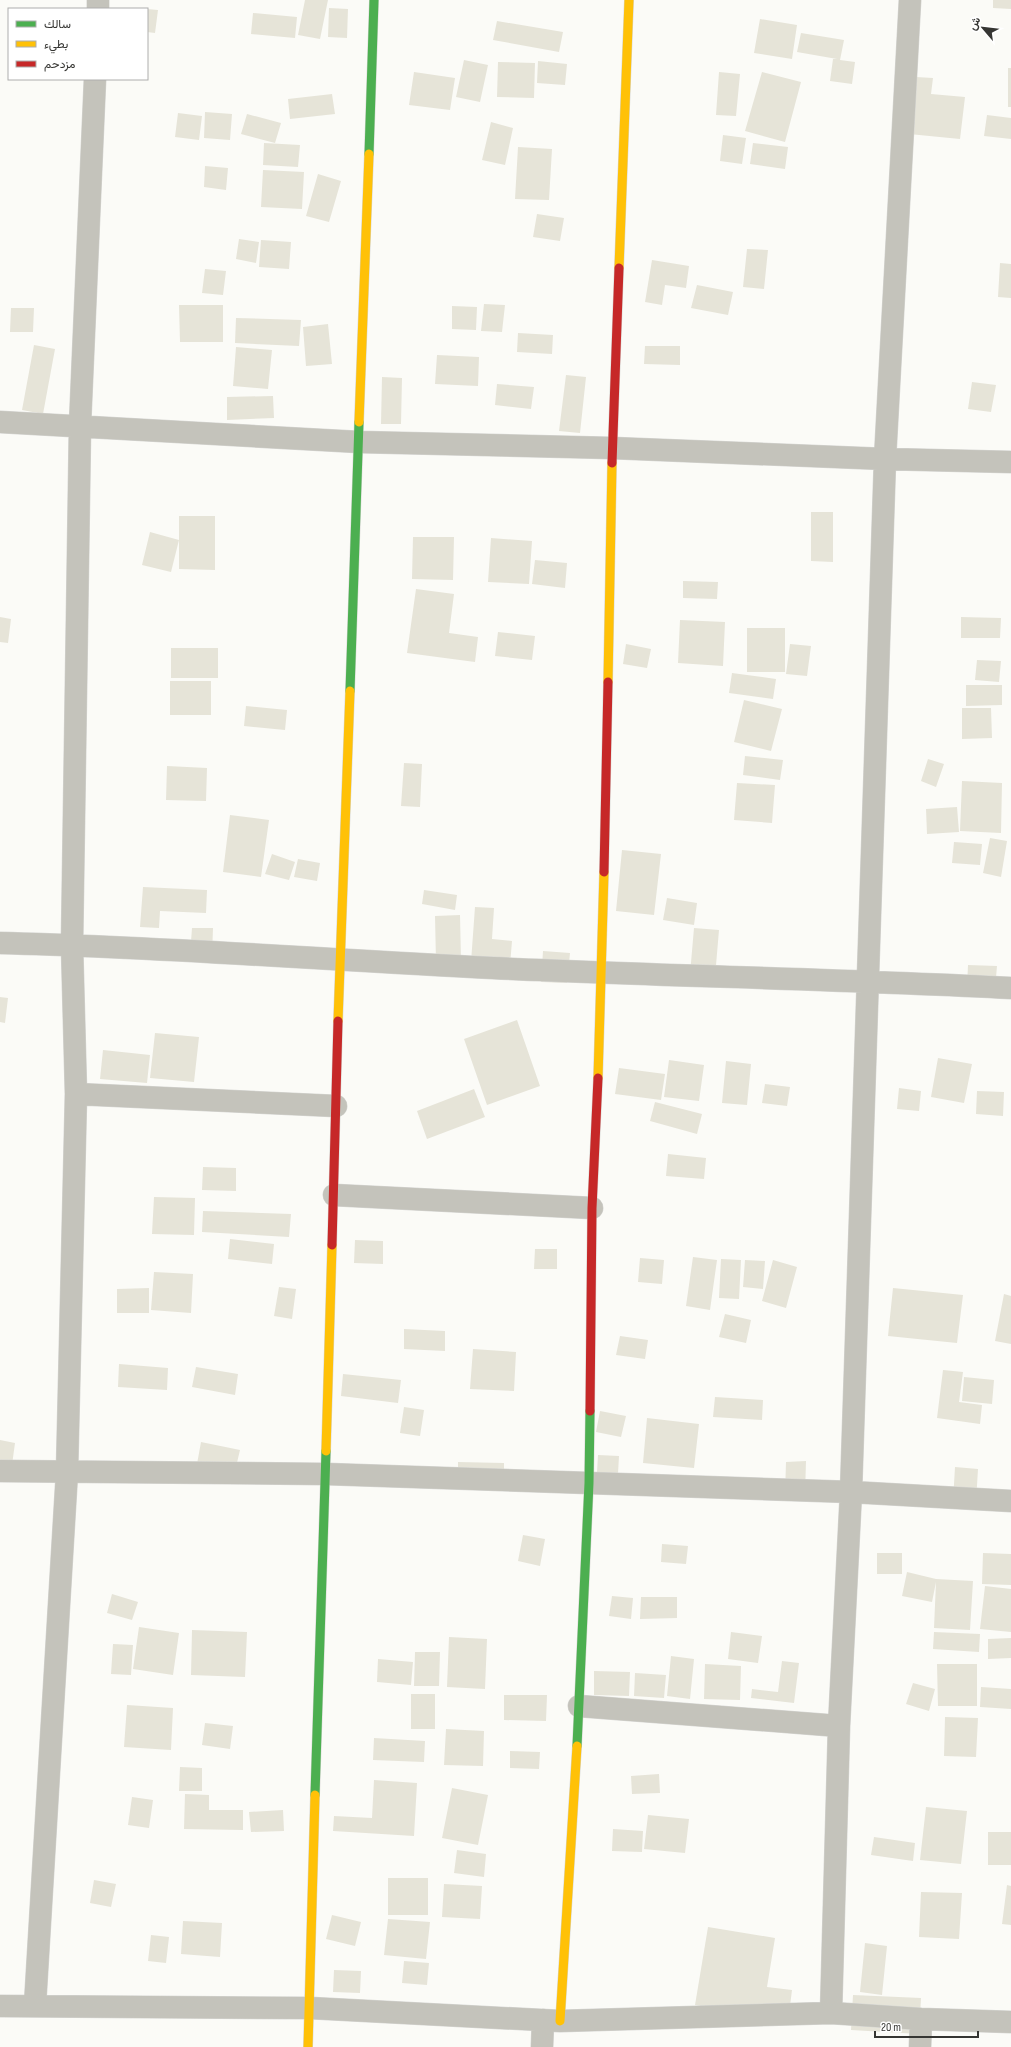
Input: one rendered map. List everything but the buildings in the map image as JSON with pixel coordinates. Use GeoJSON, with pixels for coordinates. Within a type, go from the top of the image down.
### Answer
{"type":"FeatureCollection","features":[{"type":"Feature","properties":{"kind":"street"},"geometry":{"type":"LineString","coordinates":[[308,2047],[340,961],[374,0]]}},
{"type":"Feature","properties":{"kind":"street"},"geometry":{"type":"LineString","coordinates":[[542,2047],[551,2020],[579,1706],[589,1483],[592,1208],[602,973],[612,448],[629,0]]}},
{"type":"Feature","properties":{"kind":"street"},"geometry":{"type":"LineString","coordinates":[[831,2013],[839,1726],[851,1492],[885,459],[910,0]]}},
{"type":"Feature","properties":{"kind":"street"},"geometry":{"type":"LineString","coordinates":[[34,2005],[67,1472],[76,1094],[72,945],[80,426],[95,80]]}},
{"type":"Feature","properties":{"kind":"street"},"geometry":{"type":"LineString","coordinates":[[0,422],[359,442],[612,448],[885,459],[1011,462]]}},
{"type":"Feature","properties":{"kind":"street"},"geometry":{"type":"LineString","coordinates":[[0,943],[72,945],[340,961],[602,973],[868,981],[1011,988]]}},
{"type":"Feature","properties":{"kind":"street"},"geometry":{"type":"LineString","coordinates":[[76,1094],[336,1106]]}},
{"type":"Feature","properties":{"kind":"street"},"geometry":{"type":"LineString","coordinates":[[334,1195],[592,1208]]}},
{"type":"Feature","properties":{"kind":"street"},"geometry":{"type":"LineString","coordinates":[[0,1471],[326,1474],[851,1492],[1011,1501]]}},
{"type":"Feature","properties":{"kind":"street"},"geometry":{"type":"LineString","coordinates":[[579,1706],[839,1726]]}},
{"type":"Feature","properties":{"kind":"street"},"geometry":{"type":"LineString","coordinates":[[0,2006],[34,2005],[310,2008],[551,2020],[831,2013],[921,2019],[1011,2022]]}},
{"type":"Feature","properties":{"kind":"street"},"geometry":{"type":"LineString","coordinates":[[920,2047],[921,2019]]}},
{"type":"Feature","properties":{"kind":"traffic: fast"},"geometry":{"type":"LineString","coordinates":[[369,154],[374,0]]}},
{"type":"Feature","properties":{"kind":"traffic: fast"},"geometry":{"type":"LineString","coordinates":[[350,691],[359,422]]}},
{"type":"Feature","properties":{"kind":"traffic: fast"},"geometry":{"type":"LineString","coordinates":[[577,1746],[589,1483],[590,1411]]}},
{"type":"Feature","properties":{"kind":"traffic: fast"},"geometry":{"type":"LineString","coordinates":[[315,1795],[326,1451]]}},
{"type":"Feature","properties":{"kind":"traffic: slow"},"geometry":{"type":"LineString","coordinates":[[619,268],[629,0]]}},
{"type":"Feature","properties":{"kind":"traffic: slow"},"geometry":{"type":"LineString","coordinates":[[359,422],[369,154]]}},
{"type":"Feature","properties":{"kind":"traffic: slow"},"geometry":{"type":"LineString","coordinates":[[608,682],[612,463]]}},
{"type":"Feature","properties":{"kind":"traffic: slow"},"geometry":{"type":"LineString","coordinates":[[338,1021],[350,691]]}},
{"type":"Feature","properties":{"kind":"traffic: slow"},"geometry":{"type":"LineString","coordinates":[[598,1078],[604,872]]}},
{"type":"Feature","properties":{"kind":"traffic: slow"},"geometry":{"type":"LineString","coordinates":[[326,1451],[332,1245]]}},
{"type":"Feature","properties":{"kind":"traffic: slow"},"geometry":{"type":"LineString","coordinates":[[560,2021],[577,1746]]}},
{"type":"Feature","properties":{"kind":"traffic: slow"},"geometry":{"type":"LineString","coordinates":[[308,2047],[315,1795]]}},
{"type":"Feature","properties":{"kind":"traffic: jam"},"geometry":{"type":"LineString","coordinates":[[612,463],[619,268]]}},
{"type":"Feature","properties":{"kind":"traffic: jam"},"geometry":{"type":"LineString","coordinates":[[604,872],[608,682]]}},
{"type":"Feature","properties":{"kind":"traffic: jam"},"geometry":{"type":"LineString","coordinates":[[332,1245],[338,1021]]}},
{"type":"Feature","properties":{"kind":"traffic: jam"},"geometry":{"type":"LineString","coordinates":[[590,1411],[592,1208],[598,1078]]}}]}
